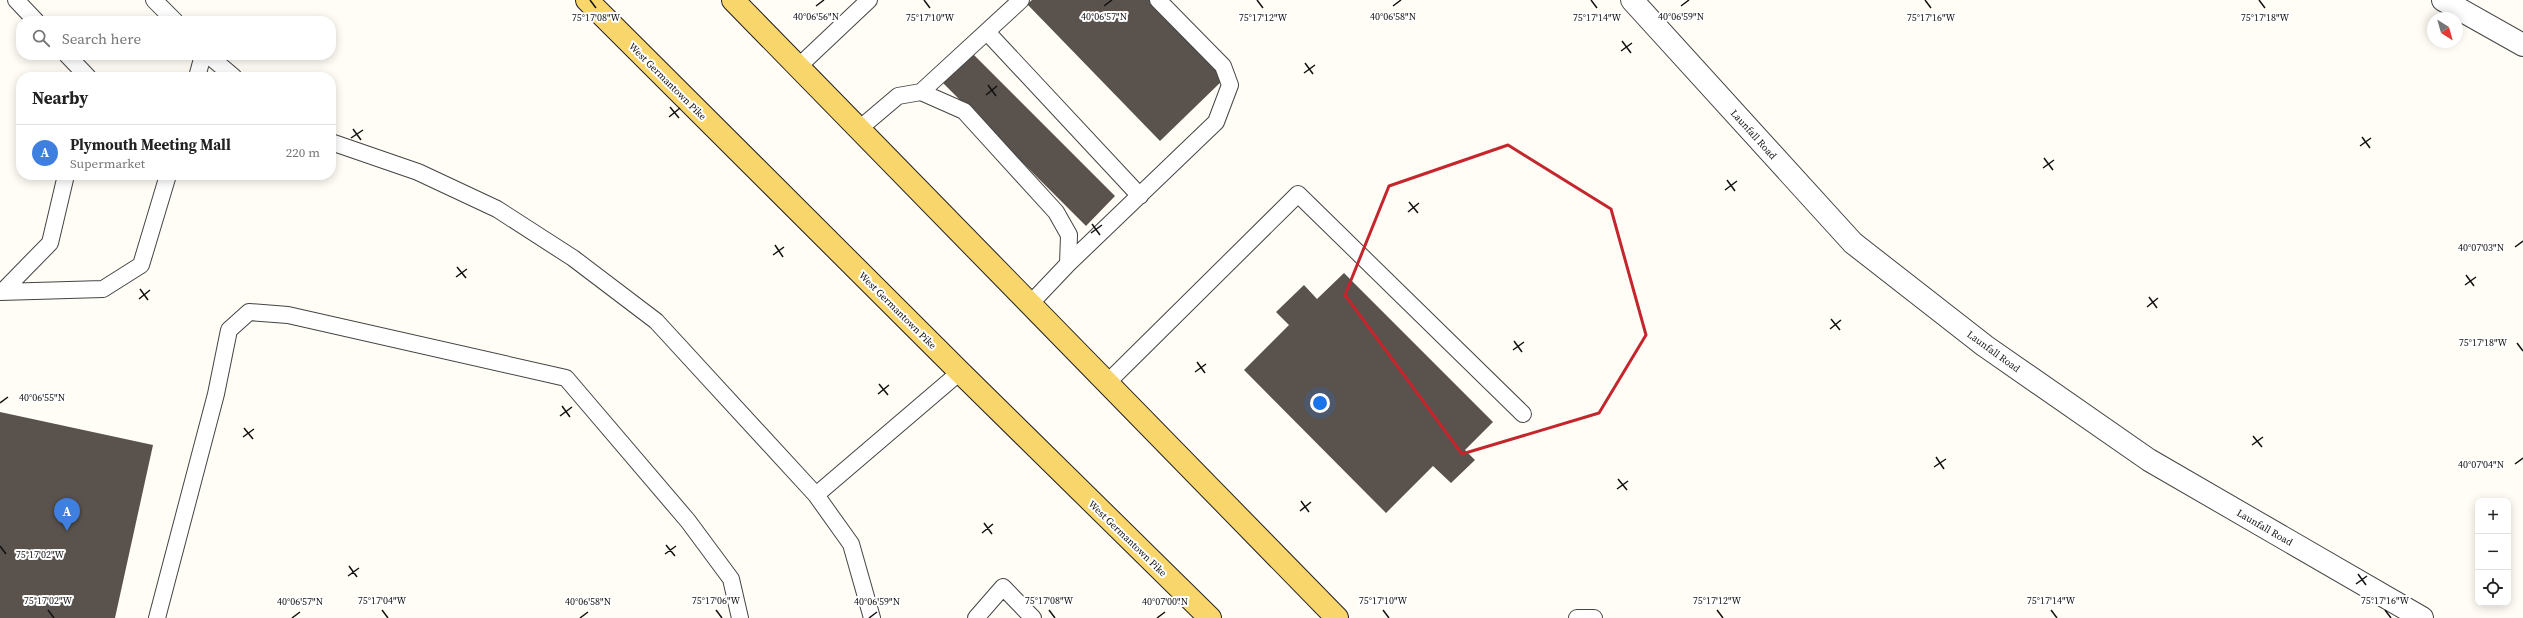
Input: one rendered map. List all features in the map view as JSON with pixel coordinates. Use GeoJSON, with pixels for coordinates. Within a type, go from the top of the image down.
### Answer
{"type":"FeatureCollection","features":[{"type":"Feature","properties":{"kind":"main road","name":"West Germantown Pike"},"geometry":{"type":"LineString","coordinates":[[587,0],[960,372],[1210,618]]}},
{"type":"Feature","properties":{"kind":"main road"},"geometry":{"type":"LineString","coordinates":[[733,0],[1337,618]]}},
{"type":"Feature","properties":{"kind":"street","name":"Launfall Road"},"geometry":{"type":"LineString","coordinates":[[1632,0],[1848,237],[1866,253],[1985,346],[2149,460],[2422,618]]}},
{"type":"Feature","properties":{"kind":"street"},"geometry":{"type":"LineString","coordinates":[[2443,0],[2523,46]]}},
{"type":"Feature","properties":{"kind":"lane"},"geometry":{"type":"LineString","coordinates":[[16,0],[31,16]]}},
{"type":"Feature","properties":{"kind":"lane"},"geometry":{"type":"LineString","coordinates":[[798,67],[869,0]]}},
{"type":"Feature","properties":{"kind":"lane"},"geometry":{"type":"LineString","coordinates":[[859,129],[898,96],[921,92],[1022,0]]}},
{"type":"Feature","properties":{"kind":"lane"},"geometry":{"type":"LineString","coordinates":[[1030,304],[1068,264],[1216,122],[1230,85],[1223,66],[1158,0]]}},
{"type":"Feature","properties":{"kind":"lane"},"geometry":{"type":"LineString","coordinates":[[161,2],[171,16]]}},
{"type":"Feature","properties":{"kind":"lane"},"geometry":{"type":"LineString","coordinates":[[987,32],[1140,196]]}},
{"type":"Feature","properties":{"kind":"lane"},"geometry":{"type":"LineString","coordinates":[[72,60],[83,72]]}},
{"type":"Feature","properties":{"kind":"lane"},"geometry":{"type":"LineString","coordinates":[[198,72],[202,60]]}},
{"type":"Feature","properties":{"kind":"lane"},"geometry":{"type":"LineString","coordinates":[[214,60],[228,72]]}},
{"type":"Feature","properties":{"kind":"lane"},"geometry":{"type":"LineString","coordinates":[[921,92],[964,111],[1056,212],[1070,235],[1068,264]]}},
{"type":"Feature","properties":{"kind":"lane"},"geometry":{"type":"LineString","coordinates":[[336,144],[418,172],[496,209],[573,258],[656,321],[816,495],[851,544],[872,618]]}},
{"type":"Feature","properties":{"kind":"lane"},"geometry":{"type":"LineString","coordinates":[[2,291],[50,243],[65,180]]}},
{"type":"Feature","properties":{"kind":"lane"},"geometry":{"type":"LineString","coordinates":[[2,291],[103,290],[141,265],[166,180]]}},
{"type":"Feature","properties":{"kind":"lane"},"geometry":{"type":"LineString","coordinates":[[1107,383],[1298,194],[1523,414]]}},
{"type":"Feature","properties":{"kind":"lane"},"geometry":{"type":"LineString","coordinates":[[157,618],[216,394],[229,330],[249,312],[288,315],[566,378],[688,521],[731,579],[740,618]]}},
{"type":"Feature","properties":{"kind":"lane"},"geometry":{"type":"LineString","coordinates":[[816,495],[960,372]]}},
{"type":"Feature","properties":{"kind":"lane"},"geometry":{"type":"LineString","coordinates":[[976,618],[1003,587],[1033,618]]}},
{"type":"Feature","properties":{"kind":"lane"},"geometry":{"type":"LineString","coordinates":[[1577,618],[1594,618]]}},
{"type":"Feature","properties":{"kind":"highlighted area"},"geometry":{"type":"Polygon","coordinates":[[[1508,145],[1611,209],[1646,335],[1599,413],[1462,454],[1345,295],[1389,186],[1508,145]]]}},
{"type":"Feature","properties":{"kind":"building"},"geometry":{"type":"Polygon","coordinates":[[[1032,0],[1150,0],[1225,78],[1160,141],[1027,4],[1032,0]]]}},
{"type":"Feature","properties":{"kind":"building"},"geometry":{"type":"Polygon","coordinates":[[[971,52],[1115,196],[1086,226],[941,81],[971,52]]]}},
{"type":"Feature","properties":{"kind":"building"},"geometry":{"type":"Polygon","coordinates":[[[1344,273],[1493,422],[1465,450],[1475,460],[1451,483],[1433,466],[1386,513],[1244,370],[1289,325],[1276,312],[1304,285],[1317,299],[1344,273]]]}},
{"type":"Feature","properties":{"kind":"building"},"geometry":{"type":"Polygon","coordinates":[[[0,412],[153,445],[115,618],[0,618],[0,412]]]}},
{"type":"Feature","properties":{"kind":"place","name":"Plymouth Meeting Mall"},"geometry":{"type":"Point","coordinates":[67,531]}}]}
